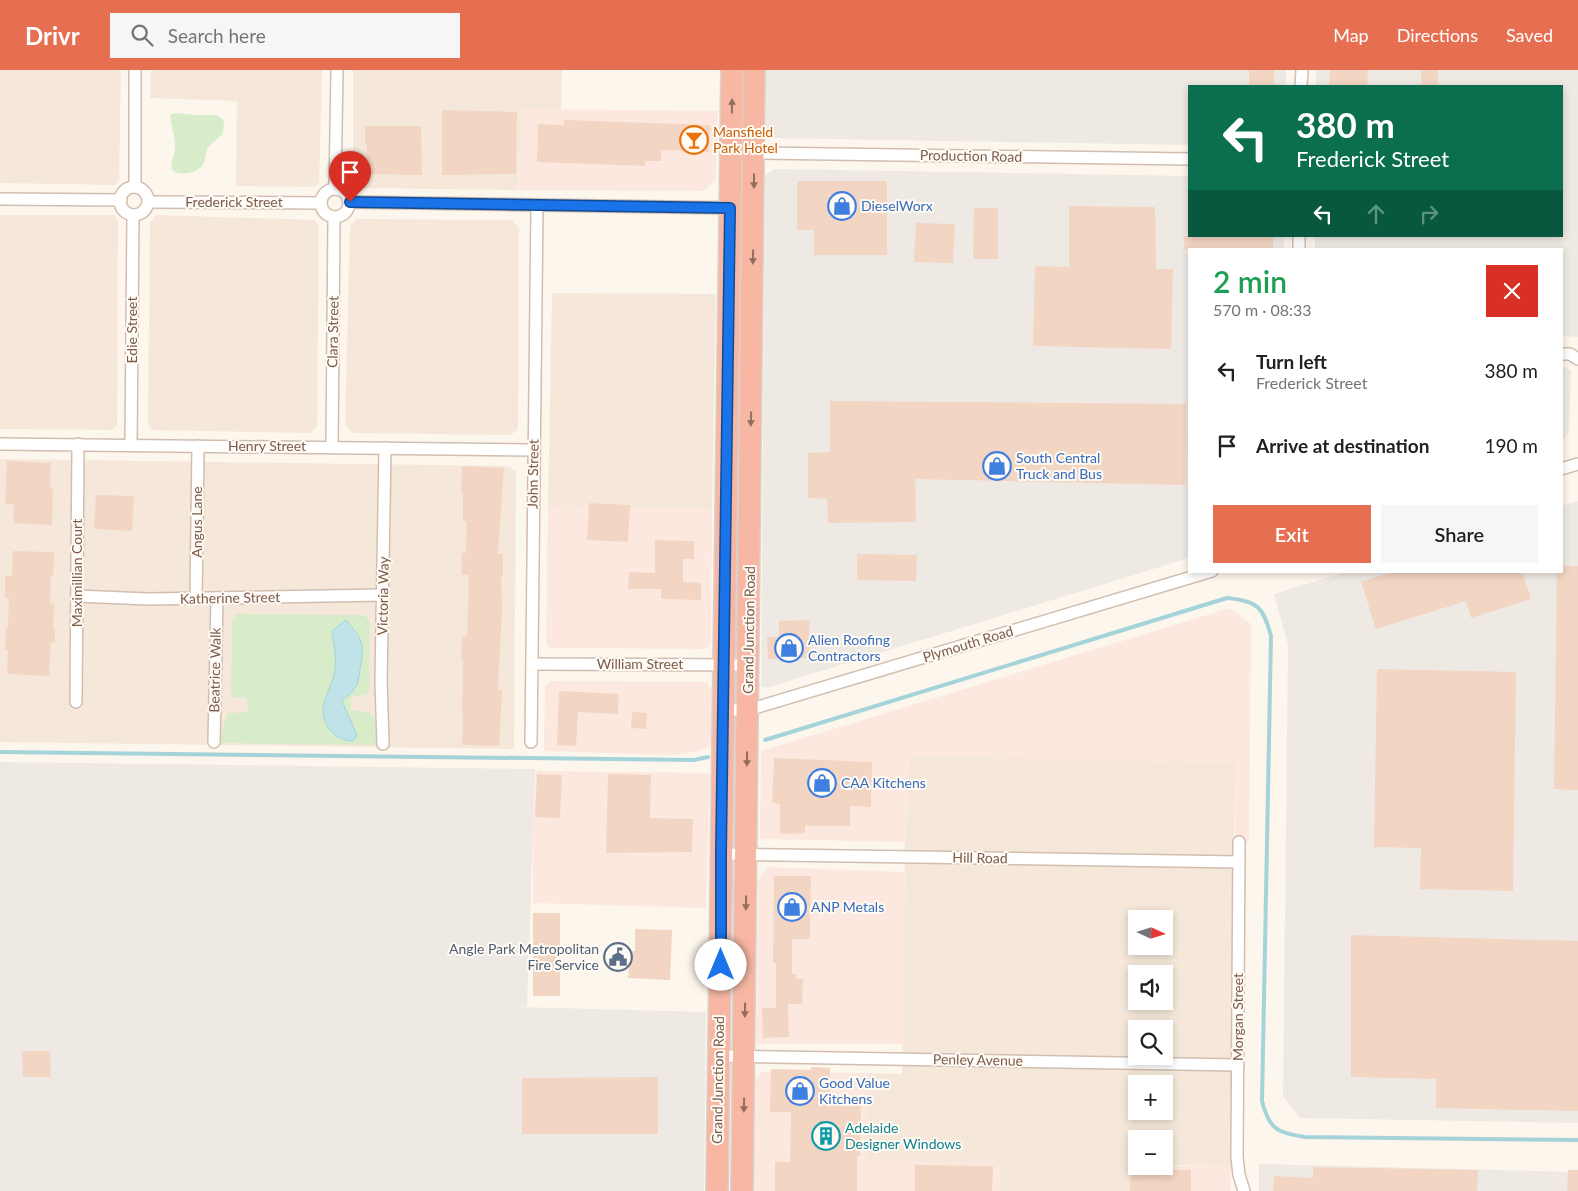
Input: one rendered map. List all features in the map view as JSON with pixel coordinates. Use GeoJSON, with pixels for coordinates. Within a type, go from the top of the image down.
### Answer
{"type":"FeatureCollection","features":[{"type":"Feature","properties":{"kind":"highway","name":"Grand Junction Road"},"geometry":{"type":"LineString","coordinates":[[717,1191],[732,70]]}},
{"type":"Feature","properties":{"kind":"highway","name":"Grand Junction Road"},"geometry":{"type":"LineString","coordinates":[[742,1191],[754,70]]}},
{"type":"Feature","properties":{"kind":"highway"},"geometry":{"type":"LineString","coordinates":[[726,515],[750,515]]}},
{"type":"Feature","properties":{"kind":"street"},"geometry":{"type":"LineString","coordinates":[[134,187],[135,70]]}},
{"type":"Feature","properties":{"kind":"street"},"geometry":{"type":"LineString","coordinates":[[335,189],[337,70]]}},
{"type":"Feature","properties":{"kind":"street"},"geometry":{"type":"LineString","coordinates":[[1301,85],[1302,70]]}},
{"type":"Feature","properties":{"kind":"street","name":"Production Road"},"geometry":{"type":"LineString","coordinates":[[754,153],[1188,159]]}},
{"type":"Feature","properties":{"kind":"street"},"geometry":{"type":"LineString","coordinates":[[134,187],[144,191],[148,202],[146,209],[133,215],[124,210],[121,200],[126,190],[134,187]]}},
{"type":"Feature","properties":{"kind":"street"},"geometry":{"type":"LineString","coordinates":[[335,189],[344,192],[350,202],[346,214],[334,218],[325,214],[321,203],[325,193],[335,189]]}},
{"type":"Feature","properties":{"kind":"street"},"geometry":{"type":"LineString","coordinates":[[0,199],[121,200]]}},
{"type":"Feature","properties":{"kind":"street","name":"Frederick Street"},"geometry":{"type":"LineString","coordinates":[[148,202],[321,203]]}},
{"type":"Feature","properties":{"kind":"street"},"geometry":{"type":"LineString","coordinates":[[350,202],[754,208]]}},
{"type":"Feature","properties":{"kind":"street","name":"John Street"},"geometry":{"type":"LineString","coordinates":[[531,742],[537,206]]}},
{"type":"Feature","properties":{"kind":"street","name":"Edie Street"},"geometry":{"type":"LineString","coordinates":[[131,445],[133,215]]}},
{"type":"Feature","properties":{"kind":"street","name":"Clara Street"},"geometry":{"type":"LineString","coordinates":[[332,446],[334,218]]}},
{"type":"Feature","properties":{"kind":"street"},"geometry":{"type":"LineString","coordinates":[[1563,354],[1570,354],[1578,359]]}},
{"type":"Feature","properties":{"kind":"street","name":"Henry Street"},"geometry":{"type":"LineString","coordinates":[[0,444],[332,446],[534,450]]}},
{"type":"Feature","properties":{"kind":"street","name":"Maximillian Court"},"geometry":{"type":"LineString","coordinates":[[76,702],[78,444]]}},
{"type":"Feature","properties":{"kind":"street","name":"Angus Lane"},"geometry":{"type":"LineString","coordinates":[[196,598],[198,446]]}},
{"type":"Feature","properties":{"kind":"street","name":"Victoria Way"},"geometry":{"type":"LineString","coordinates":[[383,744],[381,681],[385,448]]}},
{"type":"Feature","properties":{"kind":"street"},"geometry":{"type":"LineString","coordinates":[[1563,468],[1578,464]]}},
{"type":"Feature","properties":{"kind":"street","name":"Plymouth Road"},"geometry":{"type":"LineString","coordinates":[[724,710],[748,710],[1205,573]]}},
{"type":"Feature","properties":{"kind":"street","name":"Katherine Street"},"geometry":{"type":"LineString","coordinates":[[77,596],[148,599],[383,595]]}},
{"type":"Feature","properties":{"kind":"street","name":"Beatrice Walk"},"geometry":{"type":"LineString","coordinates":[[214,742],[217,598]]}},
{"type":"Feature","properties":{"kind":"street","name":"William Street"},"geometry":{"type":"LineString","coordinates":[[532,664],[748,665]]}},
{"type":"Feature","properties":{"kind":"street","name":"Morgan Street"},"geometry":{"type":"LineString","coordinates":[[1239,842],[1237,1156],[1239,1175],[1244,1191]]}},
{"type":"Feature","properties":{"kind":"street","name":"Hill Road"},"geometry":{"type":"LineString","coordinates":[[721,854],[1239,862]]}},
{"type":"Feature","properties":{"kind":"street","name":"Penley Avenue"},"geometry":{"type":"LineString","coordinates":[[718,1056],[1238,1065]]}},
{"type":"Feature","properties":{"kind":"shaded area"},"geometry":{"type":"Polygon","coordinates":[[[0,70],[121,70],[119,180],[114,185],[0,183],[0,70]]]}},
{"type":"Feature","properties":{"kind":"shaded area"},"geometry":{"type":"Polygon","coordinates":[[[151,70],[322,70],[319,184],[314,187],[236,186],[237,101],[150,98],[151,70]]]}},
{"type":"Feature","properties":{"kind":"shaded area"},"geometry":{"type":"Polygon","coordinates":[[[353,70],[562,70],[561,111],[522,110],[518,190],[362,188],[353,177],[353,70]]]}},
{"type":"Feature","properties":{"kind":"shaded area"},"geometry":{"type":"Polygon","coordinates":[[[766,70],[1286,70],[1286,85],[1188,85],[1188,145],[771,138],[765,124],[766,70]]]}},
{"type":"Feature","properties":{"kind":"shaded area"},"geometry":{"type":"Polygon","coordinates":[[[1316,70],[1578,70],[1578,337],[1563,336],[1563,248],[1315,248],[1315,237],[1563,237],[1563,85],[1316,85],[1316,70]]]}},
{"type":"Feature","properties":{"kind":"shaded area"},"geometry":{"type":"Polygon","coordinates":[[[522,109],[718,111],[716,180],[703,191],[518,190],[522,109]]]}},
{"type":"Feature","properties":{"kind":"shaded area"},"geometry":{"type":"Polygon","coordinates":[[[774,169],[1188,176],[1188,237],[1284,237],[1284,248],[1188,248],[1188,558],[766,688],[761,686],[765,176],[774,169]]]}},
{"type":"Feature","properties":{"kind":"shaded area"},"geometry":{"type":"Polygon","coordinates":[[[0,215],[114,215],[118,221],[117,425],[112,430],[0,429],[0,215]]]}},
{"type":"Feature","properties":{"kind":"shaded area"},"geometry":{"type":"Polygon","coordinates":[[[156,215],[315,220],[319,225],[317,426],[311,433],[153,430],[148,425],[150,223],[156,215]]]}},
{"type":"Feature","properties":{"kind":"shaded area"},"geometry":{"type":"Polygon","coordinates":[[[357,219],[512,220],[519,228],[518,429],[511,435],[352,433],[345,425],[350,226],[357,219]]]}},
{"type":"Feature","properties":{"kind":"shaded area"},"geometry":{"type":"Polygon","coordinates":[[[552,293],[716,294],[712,509],[548,506],[552,293]]]}},
{"type":"Feature","properties":{"kind":"shaded area"},"geometry":{"type":"Polygon","coordinates":[[[1563,368],[1571,370],[1569,430],[1563,440],[1563,368]]]}},
{"type":"Feature","properties":{"kind":"shaded area"},"geometry":{"type":"Polygon","coordinates":[[[0,459],[509,466],[516,471],[514,749],[0,742],[0,459]]]}},
{"type":"Feature","properties":{"kind":"shaded area"},"geometry":{"type":"Polygon","coordinates":[[[1578,501],[1578,1123],[1300,1118],[1283,1096],[1288,645],[1274,594],[1342,573],[1563,573],[1563,505],[1578,501]]]}},
{"type":"Feature","properties":{"kind":"shaded area"},"geometry":{"type":"Polygon","coordinates":[[[548,506],[712,509],[711,643],[706,649],[549,648],[546,643],[548,506]]]}},
{"type":"Feature","properties":{"kind":"shaded area"},"geometry":{"type":"Polygon","coordinates":[[[1230,608],[1251,624],[1249,842],[1235,842],[1235,762],[909,756],[905,842],[760,839],[761,751],[1230,608]]]}},
{"type":"Feature","properties":{"kind":"shaded area"},"geometry":{"type":"Polygon","coordinates":[[[552,681],[706,682],[712,690],[711,746],[699,751],[671,755],[544,751],[545,685],[552,681]]]}},
{"type":"Feature","properties":{"kind":"shaded area"},"geometry":{"type":"Polygon","coordinates":[[[909,756],[1235,762],[1231,1166],[1173,1165],[1173,1130],[1128,1130],[1128,1175],[1132,1175],[1132,1191],[1000,1191],[1000,1164],[867,1160],[867,1073],[902,1074],[905,842],[909,756]]]}},
{"type":"Feature","properties":{"kind":"shaded area"},"geometry":{"type":"Polygon","coordinates":[[[0,762],[535,769],[527,1006],[518,1007],[706,1012],[704,1191],[0,1191],[0,762]]]}},
{"type":"Feature","properties":{"kind":"shaded area"},"geometry":{"type":"Polygon","coordinates":[[[536,771],[710,773],[706,908],[533,903],[533,830],[536,771]]]}},
{"type":"Feature","properties":{"kind":"shaded area"},"geometry":{"type":"Polygon","coordinates":[[[768,867],[906,872],[903,1044],[756,1044],[758,880],[768,867]]]}},
{"type":"Feature","properties":{"kind":"shaded area"},"geometry":{"type":"Polygon","coordinates":[[[762,1072],[867,1073],[867,1160],[1001,1164],[1000,1191],[753,1191],[755,1079],[762,1072]]]}},
{"type":"Feature","properties":{"kind":"shaded area"},"geometry":{"type":"Polygon","coordinates":[[[1259,1164],[1578,1172],[1578,1191],[1259,1191],[1259,1164]]]}},
{"type":"Feature","properties":{"kind":"shaded area"},"geometry":{"type":"Polygon","coordinates":[[[1173,1166],[1231,1166],[1230,1191],[1132,1191],[1132,1175],[1173,1175],[1173,1166]]]}},
{"type":"Feature","properties":{"kind":"green space"},"geometry":{"type":"Polygon","coordinates":[[[175,113],[216,115],[224,120],[223,134],[206,151],[204,163],[198,169],[189,173],[180,173],[172,170],[175,145],[170,115],[175,113]]]}},
{"type":"Feature","properties":{"kind":"green space"},"geometry":{"type":"Polygon","coordinates":[[[237,614],[364,615],[370,621],[369,692],[366,695],[351,697],[351,710],[371,714],[376,726],[377,745],[220,743],[226,716],[230,713],[248,712],[247,698],[233,697],[231,693],[232,620],[237,614]]]}},
{"type":"Feature","properties":{"kind":"water"},"geometry":{"type":"Polygon","coordinates":[[[346,620],[358,635],[362,644],[358,683],[342,701],[357,735],[353,741],[335,735],[327,726],[323,714],[324,702],[335,670],[332,631],[346,620]]]}},
{"type":"Feature","properties":{"kind":"building"},"geometry":{"type":"Polygon","coordinates":[[[1249,70],[1274,70],[1274,85],[1249,85],[1249,70]]]}},
{"type":"Feature","properties":{"kind":"building"},"geometry":{"type":"Polygon","coordinates":[[[1330,70],[1368,70],[1367,85],[1329,85],[1330,70]]]}},
{"type":"Feature","properties":{"kind":"building"},"geometry":{"type":"Polygon","coordinates":[[[1421,70],[1438,70],[1438,85],[1421,85],[1421,70]]]}},
{"type":"Feature","properties":{"kind":"building"},"geometry":{"type":"Polygon","coordinates":[[[442,110],[517,112],[516,174],[442,175],[442,110]]]}},
{"type":"Feature","properties":{"kind":"building"},"geometry":{"type":"Polygon","coordinates":[[[564,120],[710,125],[709,152],[661,150],[661,161],[645,161],[645,166],[537,162],[538,124],[564,125],[564,120]]]}},
{"type":"Feature","properties":{"kind":"building"},"geometry":{"type":"Polygon","coordinates":[[[365,126],[421,126],[422,175],[366,174],[367,144],[365,144],[365,126]]]}},
{"type":"Feature","properties":{"kind":"building","name":"DieselWorx"},"geometry":{"type":"Polygon","coordinates":[[[797,181],[887,181],[887,255],[814,255],[814,230],[797,230],[797,181]]]}},
{"type":"Feature","properties":{"kind":"building"},"geometry":{"type":"Polygon","coordinates":[[[1069,206],[1155,207],[1156,269],[1173,269],[1171,349],[1033,346],[1035,266],[1069,267],[1069,206]]]}},
{"type":"Feature","properties":{"kind":"building"},"geometry":{"type":"Polygon","coordinates":[[[974,208],[998,208],[998,259],[973,259],[974,208]]]}},
{"type":"Feature","properties":{"kind":"building"},"geometry":{"type":"Polygon","coordinates":[[[916,223],[955,224],[953,263],[914,262],[916,223]]]}},
{"type":"Feature","properties":{"kind":"building"},"geometry":{"type":"Polygon","coordinates":[[[1184,236],[1273,237],[1273,248],[1184,249],[1184,236]]]}},
{"type":"Feature","properties":{"kind":"building","name":"South Central Truck and Bus"},"geometry":{"type":"Polygon","coordinates":[[[830,401],[1186,404],[1185,485],[915,479],[916,522],[828,523],[827,499],[808,498],[808,453],[830,452],[830,401]]]}},
{"type":"Feature","properties":{"kind":"building"},"geometry":{"type":"Polygon","coordinates":[[[7,461],[51,463],[50,487],[53,487],[52,525],[13,523],[14,504],[5,504],[7,461]]]}},
{"type":"Feature","properties":{"kind":"building"},"geometry":{"type":"Polygon","coordinates":[[[462,466],[504,468],[498,554],[503,554],[498,690],[502,690],[499,746],[462,745],[463,659],[461,659],[462,636],[467,637],[469,575],[461,575],[462,553],[466,553],[467,521],[463,521],[462,466]]]}},
{"type":"Feature","properties":{"kind":"building"},"geometry":{"type":"Polygon","coordinates":[[[96,495],[134,496],[132,531],[94,529],[96,495]]]}},
{"type":"Feature","properties":{"kind":"building"},"geometry":{"type":"Polygon","coordinates":[[[589,503],[630,505],[628,542],[587,540],[589,503]]]}},
{"type":"Feature","properties":{"kind":"building"},"geometry":{"type":"Polygon","coordinates":[[[655,540],[694,541],[694,559],[683,559],[683,582],[701,583],[701,600],[661,599],[661,589],[628,589],[629,572],[655,573],[655,540]]]}},
{"type":"Feature","properties":{"kind":"building"},"geometry":{"type":"Polygon","coordinates":[[[13,551],[54,552],[50,603],[54,604],[53,629],[55,629],[55,642],[51,642],[49,676],[7,674],[8,650],[5,650],[9,598],[5,598],[5,576],[12,576],[13,551]]]}},
{"type":"Feature","properties":{"kind":"building"},"geometry":{"type":"Polygon","coordinates":[[[857,554],[917,555],[916,581],[857,580],[857,554]]]}},
{"type":"Feature","properties":{"kind":"building"},"geometry":{"type":"Polygon","coordinates":[[[1563,566],[1578,566],[1578,790],[1554,789],[1557,573],[1563,573],[1563,566]]]}},
{"type":"Feature","properties":{"kind":"building"},"geometry":{"type":"Polygon","coordinates":[[[1389,573],[1523,573],[1531,599],[1471,618],[1466,601],[1376,629],[1361,582],[1389,573]]]}},
{"type":"Feature","properties":{"kind":"building","name":"Alien Roofing Contractors"},"geometry":{"type":"Polygon","coordinates":[[[809,620],[810,658],[768,659],[767,637],[779,637],[779,621],[809,620]]]}},
{"type":"Feature","properties":{"kind":"building"},"geometry":{"type":"Polygon","coordinates":[[[1377,669],[1516,672],[1513,891],[1420,889],[1421,848],[1374,847],[1377,669]]]}},
{"type":"Feature","properties":{"kind":"building"},"geometry":{"type":"Polygon","coordinates":[[[559,691],[619,694],[618,714],[578,712],[576,746],[557,745],[559,691]]]}},
{"type":"Feature","properties":{"kind":"building"},"geometry":{"type":"Polygon","coordinates":[[[632,712],[647,713],[646,729],[631,728],[632,712]]]}},
{"type":"Feature","properties":{"kind":"building","name":"CAA Kitchens"},"geometry":{"type":"Polygon","coordinates":[[[774,758],[872,762],[871,807],[850,806],[850,826],[805,826],[805,833],[780,834],[780,804],[772,803],[774,758]]]}},
{"type":"Feature","properties":{"kind":"building"},"geometry":{"type":"Polygon","coordinates":[[[537,774],[562,775],[560,818],[535,817],[537,774]]]}},
{"type":"Feature","properties":{"kind":"building"},"geometry":{"type":"Polygon","coordinates":[[[608,774],[651,775],[650,818],[693,819],[692,852],[606,853],[608,774]]]}},
{"type":"Feature","properties":{"kind":"building"},"geometry":{"type":"Polygon","coordinates":[[[774,876],[811,876],[810,939],[792,939],[792,974],[796,974],[796,979],[803,979],[802,1004],[788,1004],[789,1037],[763,1038],[762,1008],[776,1008],[776,963],[773,963],[774,876]]]}},
{"type":"Feature","properties":{"kind":"building"},"geometry":{"type":"Polygon","coordinates":[[[533,913],[560,913],[560,996],[533,996],[533,913]]]}},
{"type":"Feature","properties":{"kind":"building"},"geometry":{"type":"Polygon","coordinates":[[[635,929],[672,930],[670,980],[628,978],[629,967],[618,966],[618,951],[635,951],[635,929]]]}},
{"type":"Feature","properties":{"kind":"building"},"geometry":{"type":"Polygon","coordinates":[[[1351,935],[1578,941],[1578,1111],[1436,1108],[1436,1079],[1351,1077],[1351,935]]]}},
{"type":"Feature","properties":{"kind":"building"},"geometry":{"type":"Polygon","coordinates":[[[22,1051],[50,1051],[51,1077],[23,1077],[22,1051]]]}},
{"type":"Feature","properties":{"kind":"building"},"geometry":{"type":"Polygon","coordinates":[[[811,1067],[830,1068],[829,1105],[861,1105],[860,1156],[857,1156],[857,1191],[775,1191],[775,1162],[790,1162],[791,1112],[770,1112],[771,1069],[811,1070],[811,1067]]]}},
{"type":"Feature","properties":{"kind":"building"},"geometry":{"type":"Polygon","coordinates":[[[658,1077],[658,1134],[522,1134],[522,1078],[658,1077]]]}},
{"type":"Feature","properties":{"kind":"building"},"geometry":{"type":"Polygon","coordinates":[[[915,1165],[993,1166],[992,1191],[915,1191],[915,1165]]]}},
{"type":"Feature","properties":{"kind":"building"},"geometry":{"type":"Polygon","coordinates":[[[1313,1167],[1478,1170],[1477,1191],[1273,1191],[1274,1176],[1313,1178],[1313,1167]]]}},
{"type":"Feature","properties":{"kind":"building"},"geometry":{"type":"Polygon","coordinates":[[[1173,1170],[1191,1170],[1191,1191],[1130,1191],[1131,1175],[1173,1175],[1173,1170]]]}},
{"type":"Feature","properties":{"kind":"building"},"geometry":{"type":"Polygon","coordinates":[[[1568,1170],[1578,1170],[1578,1191],[1567,1191],[1568,1170]]]}},
{"type":"Feature","properties":{"kind":"waterway"},"geometry":{"type":"LineString","coordinates":[[765,740],[1227,598],[1246,601],[1258,607],[1262,612],[1271,636],[1262,1101],[1271,1124],[1287,1134],[1305,1137],[1578,1140]]}},
{"type":"Feature","properties":{"kind":"waterway"},"geometry":{"type":"LineString","coordinates":[[0,752],[694,760],[708,757]]}},
{"type":"Feature","properties":{"kind":"place","name":"Mansfield Park Hotel"},"geometry":{"type":"Point","coordinates":[694,140]}},
{"type":"Feature","properties":{"kind":"place","name":"DieselWorx"},"geometry":{"type":"Point","coordinates":[842,206]}},
{"type":"Feature","properties":{"kind":"place","name":"South Central Truck and Bus"},"geometry":{"type":"Point","coordinates":[997,466]}},
{"type":"Feature","properties":{"kind":"place","name":"Alien Roofing Contractors"},"geometry":{"type":"Point","coordinates":[789,648]}},
{"type":"Feature","properties":{"kind":"place","name":"CAA Kitchens"},"geometry":{"type":"Point","coordinates":[822,783]}},
{"type":"Feature","properties":{"kind":"place","name":"ANP Metals"},"geometry":{"type":"Point","coordinates":[792,907]}},
{"type":"Feature","properties":{"kind":"place","name":"Angle Park Metropolitan Fire Service"},"geometry":{"type":"Point","coordinates":[618,957]}},
{"type":"Feature","properties":{"kind":"place","name":"Good Value Kitchens"},"geometry":{"type":"Point","coordinates":[800,1091]}},
{"type":"Feature","properties":{"kind":"place","name":"Adelaide Designer Windows"},"geometry":{"type":"Point","coordinates":[826,1136]}},
{"type":"Feature","properties":{"kind":"route"},"geometry":{"type":"LineString","coordinates":[[350,202],[730,208],[721,965]]}}]}
